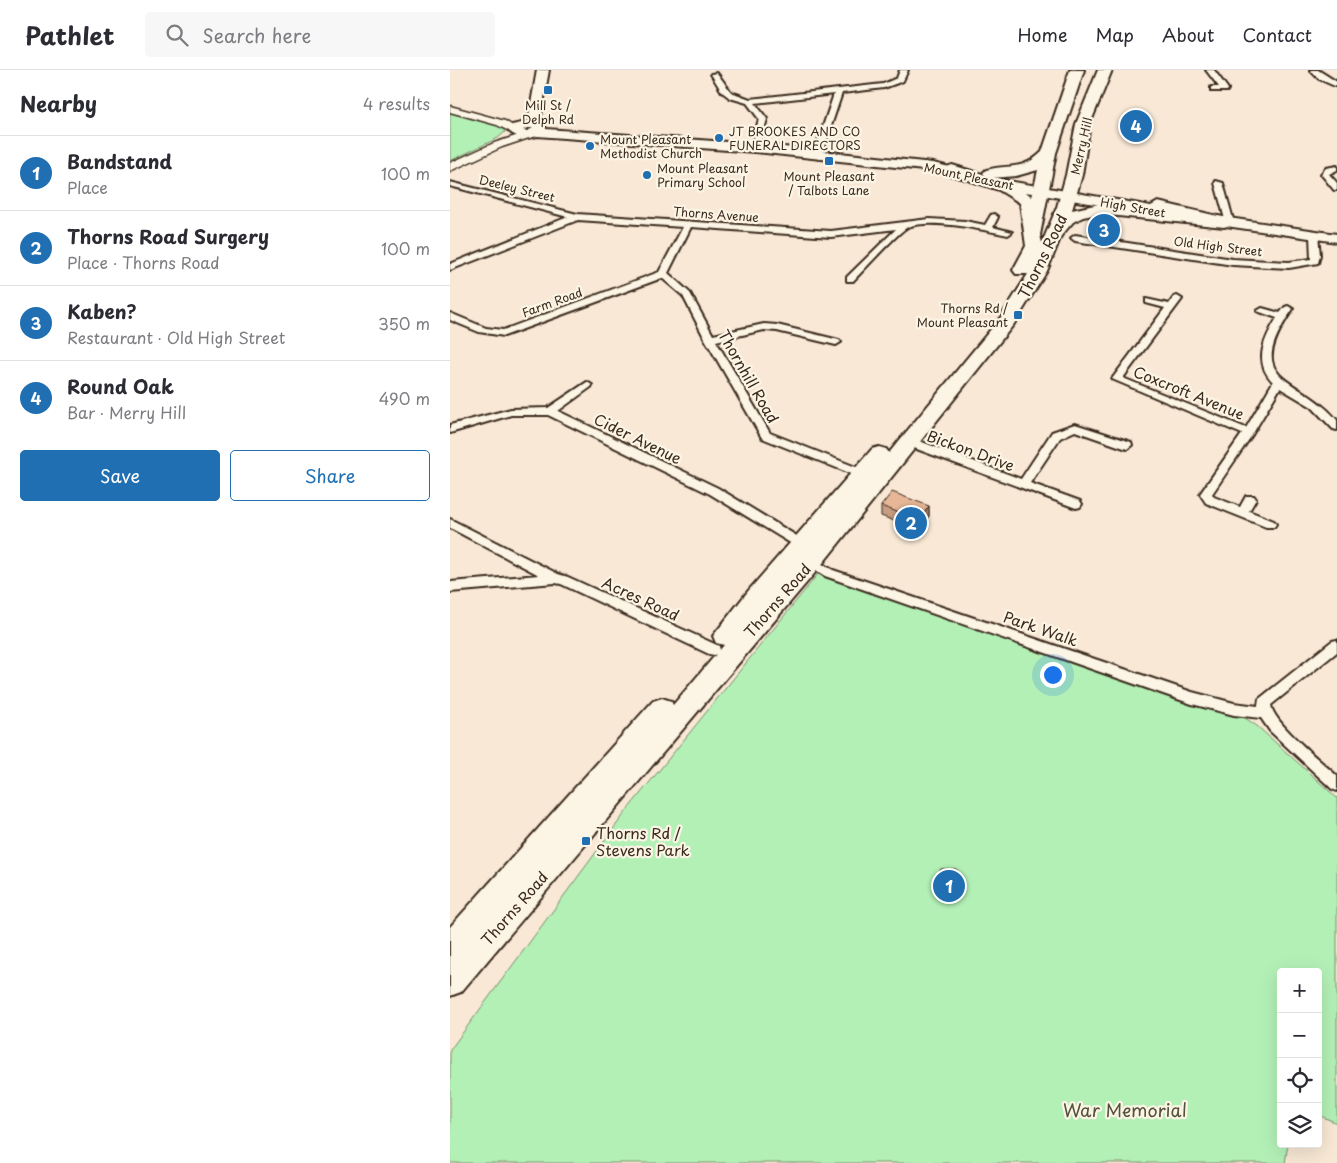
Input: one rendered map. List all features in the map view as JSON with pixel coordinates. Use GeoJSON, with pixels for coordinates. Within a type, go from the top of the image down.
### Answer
{"type":"FeatureCollection","features":[{"type":"Feature","properties":{"kind":"highway","name":"Merry Hill"},"geometry":{"type":"LineString","coordinates":[[1057,188],[1050,153],[1070,89],[1080,70]]}},
{"type":"Feature","properties":{"kind":"highway","name":"Merry Hill"},"geometry":{"type":"LineString","coordinates":[[1057,188],[1105,70]]}},
{"type":"Feature","properties":{"kind":"highway"},"geometry":{"type":"LineString","coordinates":[[1083,127],[1086,137],[1080,178],[1088,190]]}},
{"type":"Feature","properties":{"kind":"highway"},"geometry":{"type":"LineString","coordinates":[[991,173],[1017,172],[1028,169],[1040,164],[1050,153]]}},
{"type":"Feature","properties":{"kind":"highway"},"geometry":{"type":"LineString","coordinates":[[952,170],[970,178],[1006,187],[1024,197],[1040,240],[1078,213],[1100,209],[1227,222]]}},
{"type":"Feature","properties":{"kind":"highway","name":"Thorns Road"},"geometry":{"type":"LineString","coordinates":[[450,949],[714,650],[910,442],[1008,320],[1030,286],[1040,240],[1057,188]]}},
{"type":"Feature","properties":{"kind":"highway","name":"Thorns Road"},"geometry":{"type":"LineString","coordinates":[[450,981],[806,553],[862,474],[990,323],[1040,240],[1057,188]]}},
{"type":"Feature","properties":{"kind":"main road"},"geometry":{"type":"LineString","coordinates":[[501,123],[527,127],[543,70]]}},
{"type":"Feature","properties":{"kind":"main road","name":"Mount Pleasant"},"geometry":{"type":"LineString","coordinates":[[527,127],[902,163],[952,170],[1008,185],[1057,188]]}},
{"type":"Feature","properties":{"kind":"main road"},"geometry":{"type":"LineString","coordinates":[[952,170],[991,173],[1057,188]]}},
{"type":"Feature","properties":{"kind":"main road","name":"High Street"},"geometry":{"type":"LineString","coordinates":[[1057,188],[1088,190],[1227,222]]}},
{"type":"Feature","properties":{"kind":"main road","name":"High Street"},"geometry":{"type":"LineString","coordinates":[[1057,188],[1227,222],[1337,238]]}},
{"type":"Feature","properties":{"kind":"street"},"geometry":{"type":"LineString","coordinates":[[716,74],[725,92],[733,97],[750,101],[838,93],[884,86],[900,79],[904,70]]}},
{"type":"Feature","properties":{"kind":"street"},"geometry":{"type":"LineString","coordinates":[[1210,70],[1224,89],[1214,89]]}},
{"type":"Feature","properties":{"kind":"street"},"geometry":{"type":"LineString","coordinates":[[1314,70],[1322,78],[1337,85]]}},
{"type":"Feature","properties":{"kind":"street"},"geometry":{"type":"LineString","coordinates":[[817,156],[838,93]]}},
{"type":"Feature","properties":{"kind":"street"},"geometry":{"type":"LineString","coordinates":[[750,101],[762,119],[755,148]]}},
{"type":"Feature","properties":{"kind":"street"},"geometry":{"type":"LineString","coordinates":[[450,109],[501,123]]}},
{"type":"Feature","properties":{"kind":"street"},"geometry":{"type":"LineString","coordinates":[[450,167],[498,145],[527,127]]}},
{"type":"Feature","properties":{"kind":"street"},"geometry":{"type":"LineString","coordinates":[[1337,168],[1329,170],[1325,174],[1337,188]]}},
{"type":"Feature","properties":{"kind":"street"},"geometry":{"type":"LineString","coordinates":[[1219,182],[1227,222]]}},
{"type":"Feature","properties":{"kind":"street","name":"Deeley Street"},"geometry":{"type":"LineString","coordinates":[[450,184],[577,217]]}},
{"type":"Feature","properties":{"kind":"street"},"geometry":{"type":"LineString","coordinates":[[988,228],[994,216]]}},
{"type":"Feature","properties":{"kind":"street","name":"Thorns Avenue"},"geometry":{"type":"LineString","coordinates":[[450,267],[577,217],[831,234],[942,222],[1008,232]]}},
{"type":"Feature","properties":{"kind":"street"},"geometry":{"type":"LineString","coordinates":[[662,274],[688,225]]}},
{"type":"Feature","properties":{"kind":"street"},"geometry":{"type":"LineString","coordinates":[[850,279],[906,225]]}},
{"type":"Feature","properties":{"kind":"street","name":"Old High Street"},"geometry":{"type":"LineString","coordinates":[[1075,238],[1233,262],[1289,265],[1314,261],[1316,255],[1314,235]]}},
{"type":"Feature","properties":{"kind":"street"},"geometry":{"type":"LineString","coordinates":[[1088,252],[1092,242]]}},
{"type":"Feature","properties":{"kind":"street","name":"Farm Road"},"geometry":{"type":"LineString","coordinates":[[450,316],[481,331],[492,334],[504,332],[662,274]]}},
{"type":"Feature","properties":{"kind":"street","name":"Thornhill Road"},"geometry":{"type":"LineString","coordinates":[[662,274],[686,295],[766,435],[862,474]]}},
{"type":"Feature","properties":{"kind":"street","name":"Coxcroft Avenue"},"geometry":{"type":"LineString","coordinates":[[1148,301],[1174,303],[1114,383],[1248,433]]}},
{"type":"Feature","properties":{"kind":"street"},"geometry":{"type":"LineString","coordinates":[[1262,311],[1285,313],[1269,340],[1266,350],[1266,365],[1278,382],[1316,404],[1337,427]]}},
{"type":"Feature","properties":{"kind":"street"},"geometry":{"type":"LineString","coordinates":[[710,339],[764,327],[777,328],[836,342]]}},
{"type":"Feature","properties":{"kind":"street"},"geometry":{"type":"LineString","coordinates":[[1270,524],[1210,500],[1206,494],[1248,433],[1278,382]]}},
{"type":"Feature","properties":{"kind":"street"},"geometry":{"type":"LineString","coordinates":[[550,412],[587,385]]}},
{"type":"Feature","properties":{"kind":"street","name":"Cider Avenue"},"geometry":{"type":"LineString","coordinates":[[450,429],[502,412],[534,410],[550,412],[714,491],[806,553]]}},
{"type":"Feature","properties":{"kind":"street","name":"Bickon Drive"},"geometry":{"type":"LineString","coordinates":[[1023,485],[1056,434],[1075,427],[1126,445]]}},
{"type":"Feature","properties":{"kind":"street","name":"Bickon Drive"},"geometry":{"type":"LineString","coordinates":[[910,442],[1076,504]]}},
{"type":"Feature","properties":{"kind":"street"},"geometry":{"type":"LineString","coordinates":[[1242,513],[1250,499]]}},
{"type":"Feature","properties":{"kind":"street","name":"Acres Road"},"geometry":{"type":"LineString","coordinates":[[450,523],[555,578],[564,580],[714,650]]}},
{"type":"Feature","properties":{"kind":"street","name":"Park Walk"},"geometry":{"type":"LineString","coordinates":[[806,553],[829,573],[1192,698],[1234,709],[1265,713]]}},
{"type":"Feature","properties":{"kind":"street","name":"Acres Road"},"geometry":{"type":"LineString","coordinates":[[450,587],[555,578]]}},
{"type":"Feature","properties":{"kind":"street"},"geometry":{"type":"LineString","coordinates":[[1337,646],[1264,703],[1265,713],[1275,727],[1337,785]]}},
{"type":"Feature","properties":{"kind":"green space"},"geometry":{"type":"Polygon","coordinates":[[[450,112],[502,127],[505,132],[498,138],[450,161],[450,112]]]}},
{"type":"Feature","properties":{"kind":"green space","name":"War Memorial"},"geometry":{"type":"Polygon","coordinates":[[[818,574],[1103,670],[1186,701],[1242,716],[1257,726],[1337,798],[1337,1123],[1322,1117],[1322,968],[1277,968],[1277,1148],[1287,1148],[1285,1163],[450,1163],[450,1050],[628,809],[818,574]]]}},
{"type":"Feature","properties":{"kind":"building"},"geometry":{"type":"Polygon","coordinates":[[[892,492],[929,506],[919,520],[881,506],[892,492]]]}},
{"type":"Feature","properties":{"kind":"building"},"geometry":{"type":"Polygon","coordinates":[[[941,869],[956,869],[962,876],[963,884],[955,892],[942,891],[935,881],[941,869]]]}},
{"type":"Feature","properties":{"kind":"place","name":"Mill St / Delph Rd"},"geometry":{"type":"Point","coordinates":[548,90]}},
{"type":"Feature","properties":{"kind":"place","name":"Round Oak"},"geometry":{"type":"Point","coordinates":[1136,126]}},
{"type":"Feature","properties":{"kind":"place","name":"JT BROOKES AND CO FUNERAL DIRECTORS"},"geometry":{"type":"Point","coordinates":[719,138]}},
{"type":"Feature","properties":{"kind":"place","name":"Mount Pleasant Methodist Church"},"geometry":{"type":"Point","coordinates":[590,146]}},
{"type":"Feature","properties":{"kind":"place","name":"Mount Pleasant / Talbots Lane"},"geometry":{"type":"Point","coordinates":[829,161]}},
{"type":"Feature","properties":{"kind":"place","name":"Mount Pleasant Primary School"},"geometry":{"type":"Point","coordinates":[647,175]}},
{"type":"Feature","properties":{"kind":"place","name":"Kaben?"},"geometry":{"type":"Point","coordinates":[1104,230]}},
{"type":"Feature","properties":{"kind":"place","name":"Thorns Rd / Mount Pleasant"},"geometry":{"type":"Point","coordinates":[1018,315]}},
{"type":"Feature","properties":{"kind":"place","name":"Thorns Road Surgery"},"geometry":{"type":"Point","coordinates":[911,523]}},
{"type":"Feature","properties":{"kind":"place","name":"Thorns Rd / Stevens Park"},"geometry":{"type":"Point","coordinates":[586,841]}},
{"type":"Feature","properties":{"kind":"place","name":"Bandstand"},"geometry":{"type":"Point","coordinates":[949,886]}}]}
